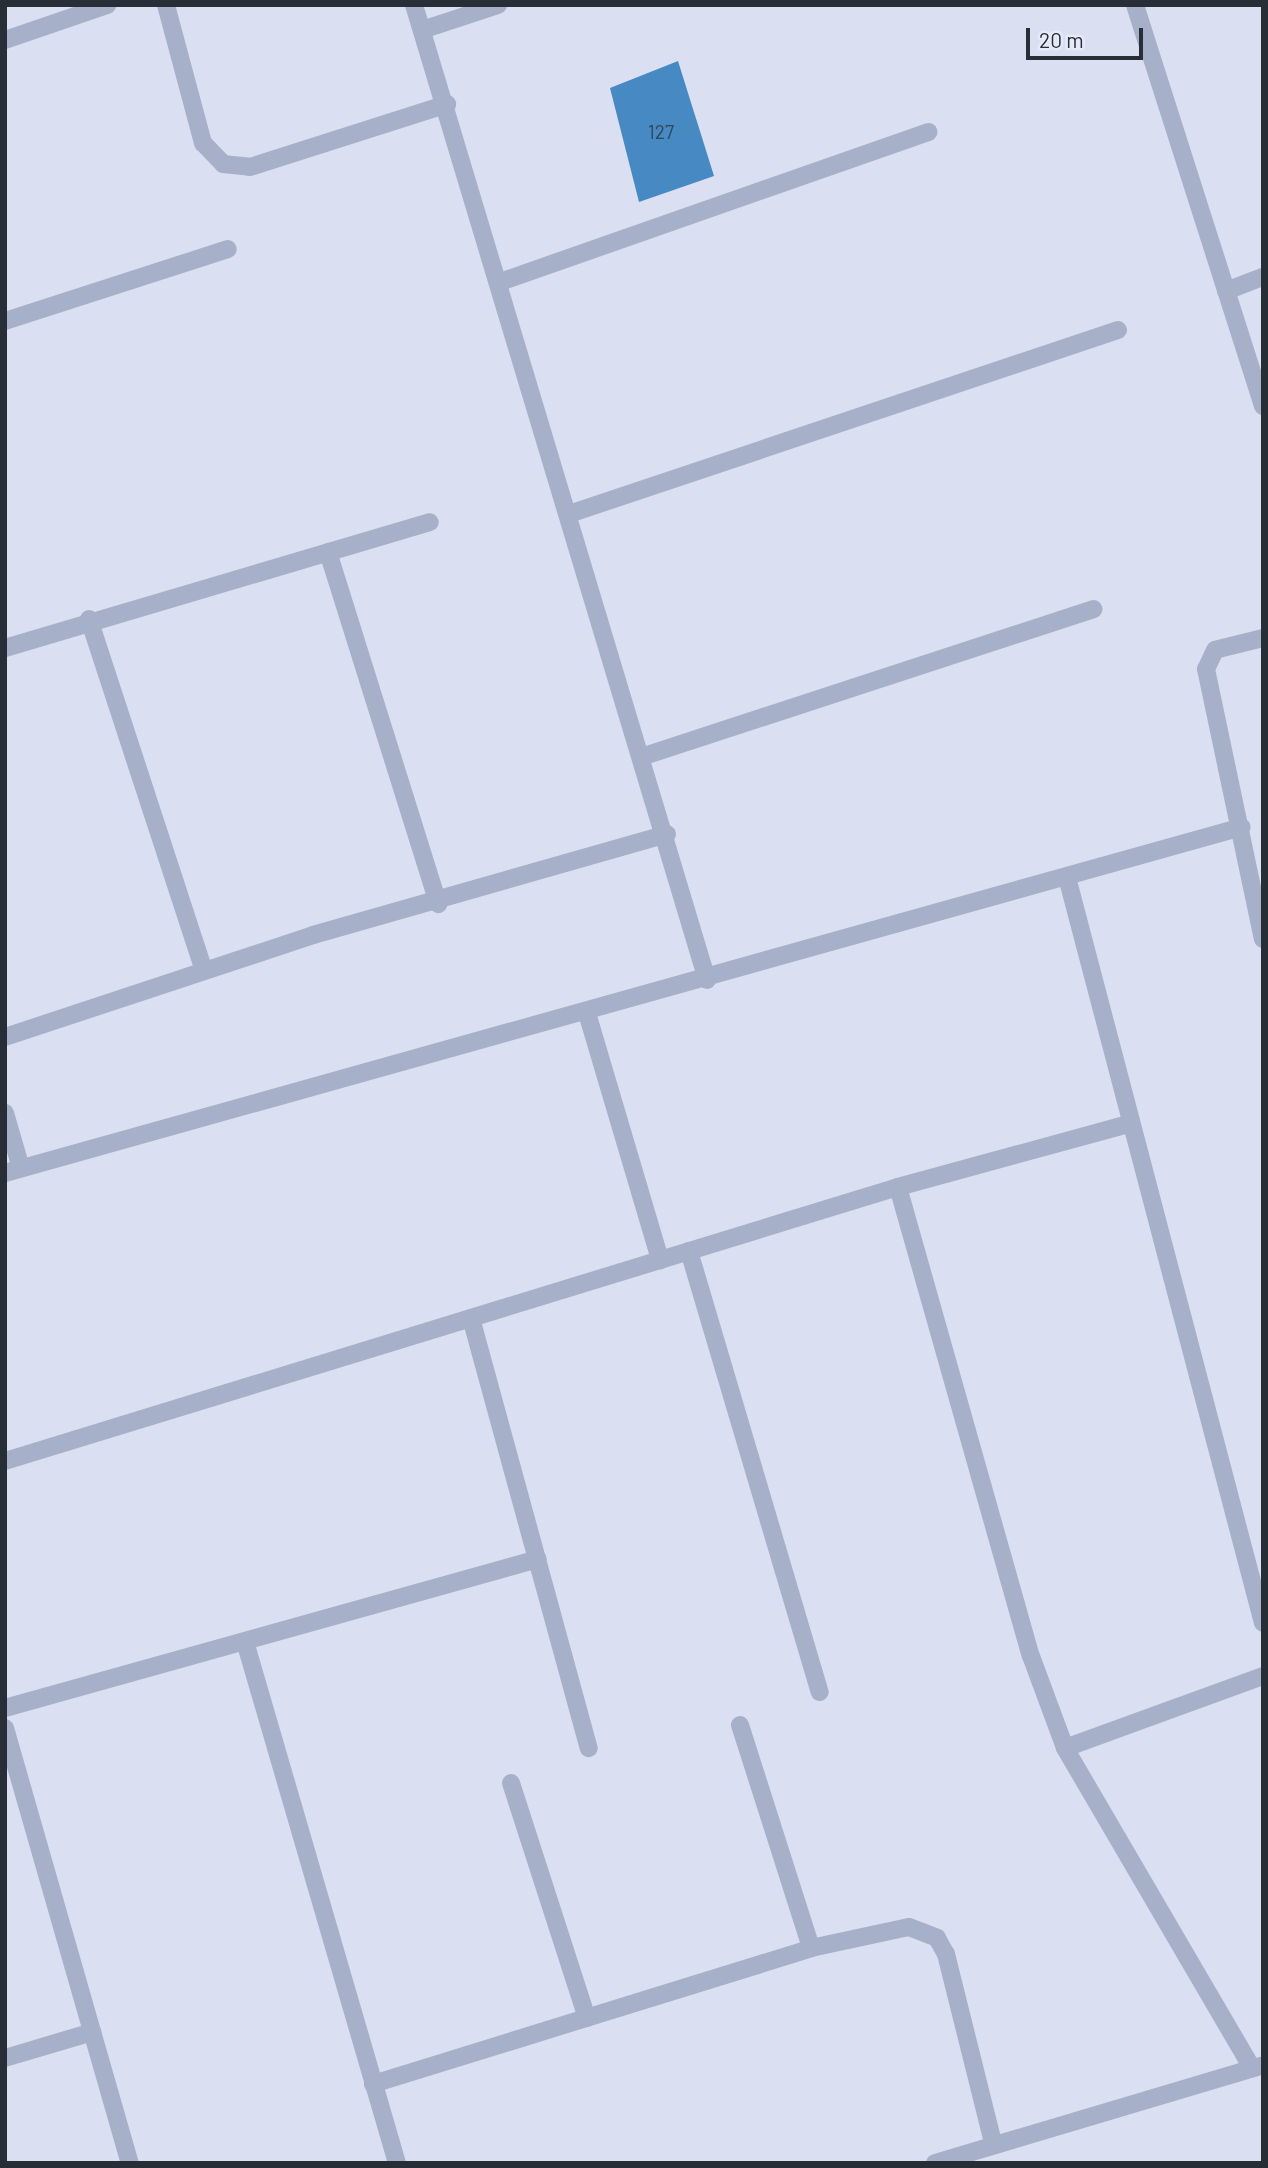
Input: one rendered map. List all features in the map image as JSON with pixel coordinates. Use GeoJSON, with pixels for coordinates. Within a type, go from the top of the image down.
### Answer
{"type":"FeatureCollection","features":[{"type":"Feature","properties":{"kind":"street"},"geometry":{"type":"LineString","coordinates":[[5,40],[107,5]]}},
{"type":"Feature","properties":{"kind":"street"},"geometry":{"type":"LineString","coordinates":[[166,5],[204,143],[223,164],[250,167],[447,104]]}},
{"type":"Feature","properties":{"kind":"street"},"geometry":{"type":"LineString","coordinates":[[414,5],[447,104],[640,757],[667,834],[707,980]]}},
{"type":"Feature","properties":{"kind":"street"},"geometry":{"type":"LineString","coordinates":[[422,30],[498,5]]}},
{"type":"Feature","properties":{"kind":"street"},"geometry":{"type":"LineString","coordinates":[[1135,5],[1263,406]]}},
{"type":"Feature","properties":{"kind":"street"},"geometry":{"type":"LineString","coordinates":[[500,282],[929,132]]}},
{"type":"Feature","properties":{"kind":"street"},"geometry":{"type":"LineString","coordinates":[[5,321],[228,249]]}},
{"type":"Feature","properties":{"kind":"street"},"geometry":{"type":"LineString","coordinates":[[1226,291],[1263,277]]}},
{"type":"Feature","properties":{"kind":"street"},"geometry":{"type":"LineString","coordinates":[[569,514],[1118,330]]}},
{"type":"Feature","properties":{"kind":"street"},"geometry":{"type":"LineString","coordinates":[[5,648],[89,619],[430,522]]}},
{"type":"Feature","properties":{"kind":"street"},"geometry":{"type":"LineString","coordinates":[[328,552],[438,904]]}},
{"type":"Feature","properties":{"kind":"street"},"geometry":{"type":"LineString","coordinates":[[640,757],[1093,609]]}},
{"type":"Feature","properties":{"kind":"street"},"geometry":{"type":"LineString","coordinates":[[89,619],[204,970]]}},
{"type":"Feature","properties":{"kind":"street"},"geometry":{"type":"LineString","coordinates":[[1263,638],[1223,646],[1208,657],[1208,683],[1242,827],[1263,939]]}},
{"type":"Feature","properties":{"kind":"street"},"geometry":{"type":"LineString","coordinates":[[5,1113],[13,1170],[1068,881],[1242,827]]}},
{"type":"Feature","properties":{"kind":"street"},"geometry":{"type":"LineString","coordinates":[[5,1037],[204,970],[438,904],[667,834]]}},
{"type":"Feature","properties":{"kind":"street"},"geometry":{"type":"LineString","coordinates":[[1068,881],[1128,1124],[1263,1623]]}},
{"type":"Feature","properties":{"kind":"street"},"geometry":{"type":"LineString","coordinates":[[587,1013],[660,1260]]}},
{"type":"Feature","properties":{"kind":"street"},"geometry":{"type":"LineString","coordinates":[[5,1461],[898,1187],[1128,1124]]}},
{"type":"Feature","properties":{"kind":"street"},"geometry":{"type":"LineString","coordinates":[[898,1187],[1031,1656],[1065,1748],[1257,2066],[993,2143],[935,2163]]}},
{"type":"Feature","properties":{"kind":"street"},"geometry":{"type":"LineString","coordinates":[[689,1251],[820,1692]]}},
{"type":"Feature","properties":{"kind":"street"},"geometry":{"type":"LineString","coordinates":[[471,1318],[589,1748]]}},
{"type":"Feature","properties":{"kind":"street"},"geometry":{"type":"LineString","coordinates":[[5,1708],[246,1645],[538,1559]]}},
{"type":"Feature","properties":{"kind":"street"},"geometry":{"type":"LineString","coordinates":[[246,1645],[397,2163]]}},
{"type":"Feature","properties":{"kind":"street"},"geometry":{"type":"LineString","coordinates":[[1065,1748],[1263,1676]]}},
{"type":"Feature","properties":{"kind":"street"},"geometry":{"type":"LineString","coordinates":[[740,1726],[811,1948]]}},
{"type":"Feature","properties":{"kind":"street"},"geometry":{"type":"LineString","coordinates":[[5,1728],[130,2163]]}},
{"type":"Feature","properties":{"kind":"street"},"geometry":{"type":"LineString","coordinates":[[512,1783],[587,2018]]}},
{"type":"Feature","properties":{"kind":"street"},"geometry":{"type":"LineString","coordinates":[[373,2084],[811,1948],[900,1927],[937,1938],[993,2143]]}},
{"type":"Feature","properties":{"kind":"street"},"geometry":{"type":"LineString","coordinates":[[5,2058],[92,2032]]}},
{"type":"Feature","properties":{"kind":"building"},"geometry":{"type":"Polygon","coordinates":[[[678,61],[714,176],[639,202],[610,88],[678,61]]]}}]}
